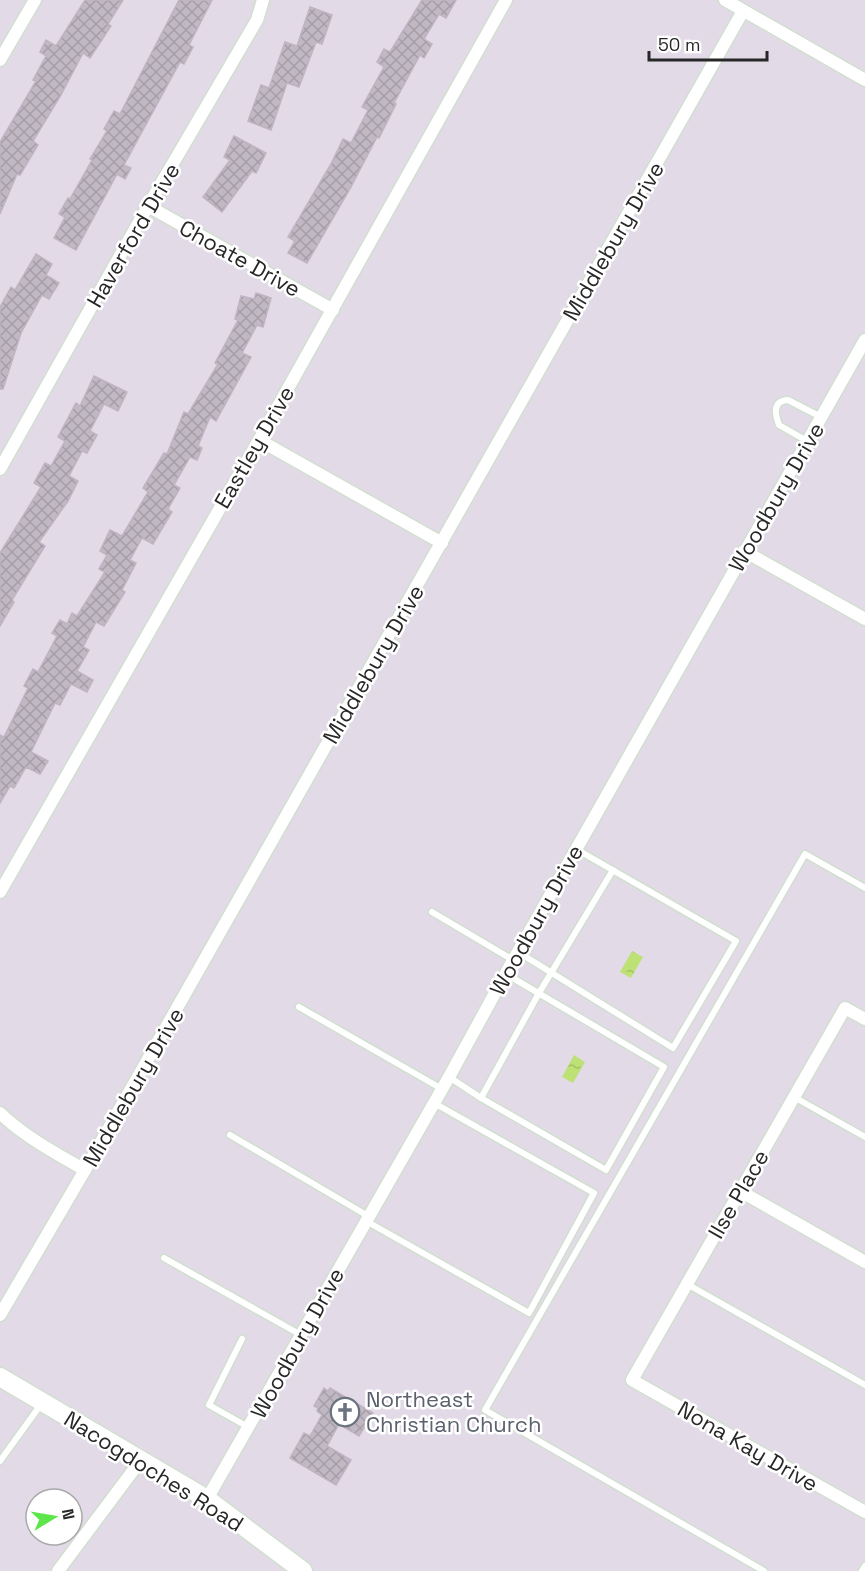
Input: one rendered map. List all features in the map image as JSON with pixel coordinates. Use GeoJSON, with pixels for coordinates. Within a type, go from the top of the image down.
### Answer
{"type":"FeatureCollection","features":[{"type":"Feature","properties":{"kind":"main road","name":"Nacogdoches Road"},"geometry":{"type":"LineString","coordinates":[[0,1377],[207,1499],[303,1571]]}},
{"type":"Feature","properties":{"kind":"street"},"geometry":{"type":"LineString","coordinates":[[0,60],[35,0]]}},
{"type":"Feature","properties":{"kind":"street","name":"Haverford Drive"},"geometry":{"type":"LineString","coordinates":[[0,469],[148,206],[257,20],[263,0]]}},
{"type":"Feature","properties":{"kind":"street","name":"Eastley Drive"},"geometry":{"type":"LineString","coordinates":[[0,892],[333,310],[506,0]]}},
{"type":"Feature","properties":{"kind":"street"},"geometry":{"type":"LineString","coordinates":[[725,0],[865,80]]}},
{"type":"Feature","properties":{"kind":"street","name":"Middlebury Drive"},"geometry":{"type":"LineString","coordinates":[[0,1315],[85,1170],[743,11]]}},
{"type":"Feature","properties":{"kind":"street","name":"Choate Drive"},"geometry":{"type":"LineString","coordinates":[[148,206],[333,310]]}},
{"type":"Feature","properties":{"kind":"street","name":"Woodbury Drive"},"geometry":{"type":"LineString","coordinates":[[207,1499],[449,1077],[865,340]]}},
{"type":"Feature","properties":{"kind":"street"},"geometry":{"type":"LineString","coordinates":[[259,440],[442,543]]}},
{"type":"Feature","properties":{"kind":"street"},"geometry":{"type":"LineString","coordinates":[[744,551],[865,619]]}},
{"type":"Feature","properties":{"kind":"street","name":"Ilse Place"},"geometry":{"type":"LineString","coordinates":[[632,1380],[845,1008],[865,1019]]}},
{"type":"Feature","properties":{"kind":"street"},"geometry":{"type":"LineString","coordinates":[[0,1113],[31,1139],[85,1170]]}},
{"type":"Feature","properties":{"kind":"street"},"geometry":{"type":"LineString","coordinates":[[740,1191],[865,1262]]}},
{"type":"Feature","properties":{"kind":"street","name":"Nona Kay Drive"},"geometry":{"type":"LineString","coordinates":[[632,1380],[865,1512]]}},
{"type":"Feature","properties":{"kind":"street"},"geometry":{"type":"LineString","coordinates":[[58,1571],[141,1460]]}},
{"type":"Feature","properties":{"kind":"lane"},"geometry":{"type":"LineString","coordinates":[[807,441],[779,425],[774,412],[776,405],[782,400],[788,400],[821,417]]}},
{"type":"Feature","properties":{"kind":"lane"},"geometry":{"type":"LineString","coordinates":[[432,912],[550,973],[673,1048],[736,942],[576,849]]}},
{"type":"Feature","properties":{"kind":"lane"},"geometry":{"type":"LineString","coordinates":[[764,1571],[485,1410],[805,854],[865,888]]}},
{"type":"Feature","properties":{"kind":"lane"},"geometry":{"type":"LineString","coordinates":[[481,1098],[538,993],[613,870]]}},
{"type":"Feature","properties":{"kind":"lane"},"geometry":{"type":"LineString","coordinates":[[449,1077],[606,1170],[664,1067],[506,974]]}},
{"type":"Feature","properties":{"kind":"lane"},"geometry":{"type":"LineString","coordinates":[[299,1007],[442,1089]]}},
{"type":"Feature","properties":{"kind":"lane"},"geometry":{"type":"LineString","coordinates":[[794,1097],[865,1137]]}},
{"type":"Feature","properties":{"kind":"lane"},"geometry":{"type":"LineString","coordinates":[[230,1135],[530,1313],[594,1193],[434,1103]]}},
{"type":"Feature","properties":{"kind":"lane"},"geometry":{"type":"LineString","coordinates":[[164,1258],[301,1335]]}},
{"type":"Feature","properties":{"kind":"lane"},"geometry":{"type":"LineString","coordinates":[[687,1283],[865,1385]]}},
{"type":"Feature","properties":{"kind":"lane"},"geometry":{"type":"LineString","coordinates":[[242,1339],[209,1405],[249,1428]]}},
{"type":"Feature","properties":{"kind":"lane"},"geometry":{"type":"LineString","coordinates":[[0,1461],[42,1402]]}},
{"type":"Feature","properties":{"kind":"lane"},"geometry":{"type":"LineString","coordinates":[[862,1571],[865,1566]]}},
{"type":"Feature","properties":{"kind":"water"},"geometry":{"type":"Polygon","coordinates":[[[632,951],[643,957],[631,978],[620,972],[632,951]]]}},
{"type":"Feature","properties":{"kind":"water"},"geometry":{"type":"Polygon","coordinates":[[[574,1055],[585,1062],[573,1083],[562,1077],[574,1055]]]}},
{"type":"Feature","properties":{"kind":"building"},"geometry":{"type":"Polygon","coordinates":[[[85,0],[123,0],[108,24],[111,26],[90,58],[83,53],[33,141],[38,145],[20,175],[17,174],[0,214],[0,142],[36,81],[33,80],[46,56],[40,52],[46,40],[56,46],[85,0]]]}},
{"type":"Feature","properties":{"kind":"building"},"geometry":{"type":"Polygon","coordinates":[[[179,0],[212,0],[189,45],[193,47],[184,64],[180,62],[124,165],[131,168],[125,179],[117,174],[76,250],[54,238],[65,217],[59,214],[92,160],[90,159],[107,131],[104,129],[114,111],[120,114],[179,0]]]}},
{"type":"Feature","properties":{"kind":"building"},"geometry":{"type":"Polygon","coordinates":[[[422,0],[456,0],[446,18],[439,14],[424,39],[432,44],[424,58],[420,55],[394,103],[396,104],[379,138],[377,137],[307,263],[288,253],[295,241],[288,237],[343,139],[351,143],[368,110],[362,107],[384,67],[377,62],[384,49],[390,52],[422,0]]]}},
{"type":"Feature","properties":{"kind":"building"},"geometry":{"type":"Polygon","coordinates":[[[310,7],[332,15],[322,44],[316,42],[299,87],[287,83],[271,130],[248,121],[261,85],[269,88],[285,42],[297,46],[310,7]]]}},
{"type":"Feature","properties":{"kind":"building"},"geometry":{"type":"Polygon","coordinates":[[[234,136],[266,153],[256,173],[252,171],[222,212],[203,197],[230,160],[224,157],[234,136]]]}},
{"type":"Feature","properties":{"kind":"building"},"geometry":{"type":"Polygon","coordinates":[[[36,254],[52,264],[46,275],[59,283],[49,299],[42,295],[21,333],[3,389],[0,389],[0,307],[11,287],[15,290],[36,254]]]}},
{"type":"Feature","properties":{"kind":"building"},"geometry":{"type":"Polygon","coordinates":[[[256,293],[271,298],[263,327],[257,325],[242,353],[251,357],[216,421],[210,417],[198,446],[202,448],[197,460],[190,457],[174,485],[180,488],[168,509],[172,512],[153,544],[142,538],[130,560],[136,563],[122,590],[125,592],[104,626],[96,622],[83,647],[89,650],[77,671],[93,680],[87,692],[71,684],[60,705],[55,703],[31,752],[48,761],[40,774],[26,767],[14,788],[10,786],[0,803],[0,735],[4,737],[28,688],[24,686],[33,669],[38,672],[57,636],[52,633],[60,620],[67,624],[72,613],[77,616],[105,572],[99,569],[107,555],[100,551],[110,530],[122,536],[148,492],[143,488],[164,453],[167,454],[184,412],[188,414],[218,364],[215,363],[238,320],[235,319],[241,296],[254,299],[256,293]]]}},
{"type":"Feature","properties":{"kind":"building"},"geometry":{"type":"Polygon","coordinates":[[[94,376],[127,392],[118,411],[104,404],[90,431],[97,435],[87,453],[82,451],[69,476],[78,481],[68,501],[39,542],[45,546],[12,600],[14,602],[0,626],[0,553],[41,487],[34,483],[45,463],[51,466],[65,441],[58,437],[76,403],[80,406],[94,376]]]}},
{"type":"Feature","properties":{"kind":"building"},"geometry":{"type":"Polygon","coordinates":[[[324,1388],[328,1391],[330,1388],[373,1413],[359,1436],[339,1424],[327,1446],[351,1460],[336,1485],[290,1458],[304,1433],[310,1436],[322,1415],[314,1406],[324,1388]]]}},
{"type":"Feature","properties":{"kind":"place","name":"Northeast Christian Church"},"geometry":{"type":"Point","coordinates":[345,1412]}}]}
